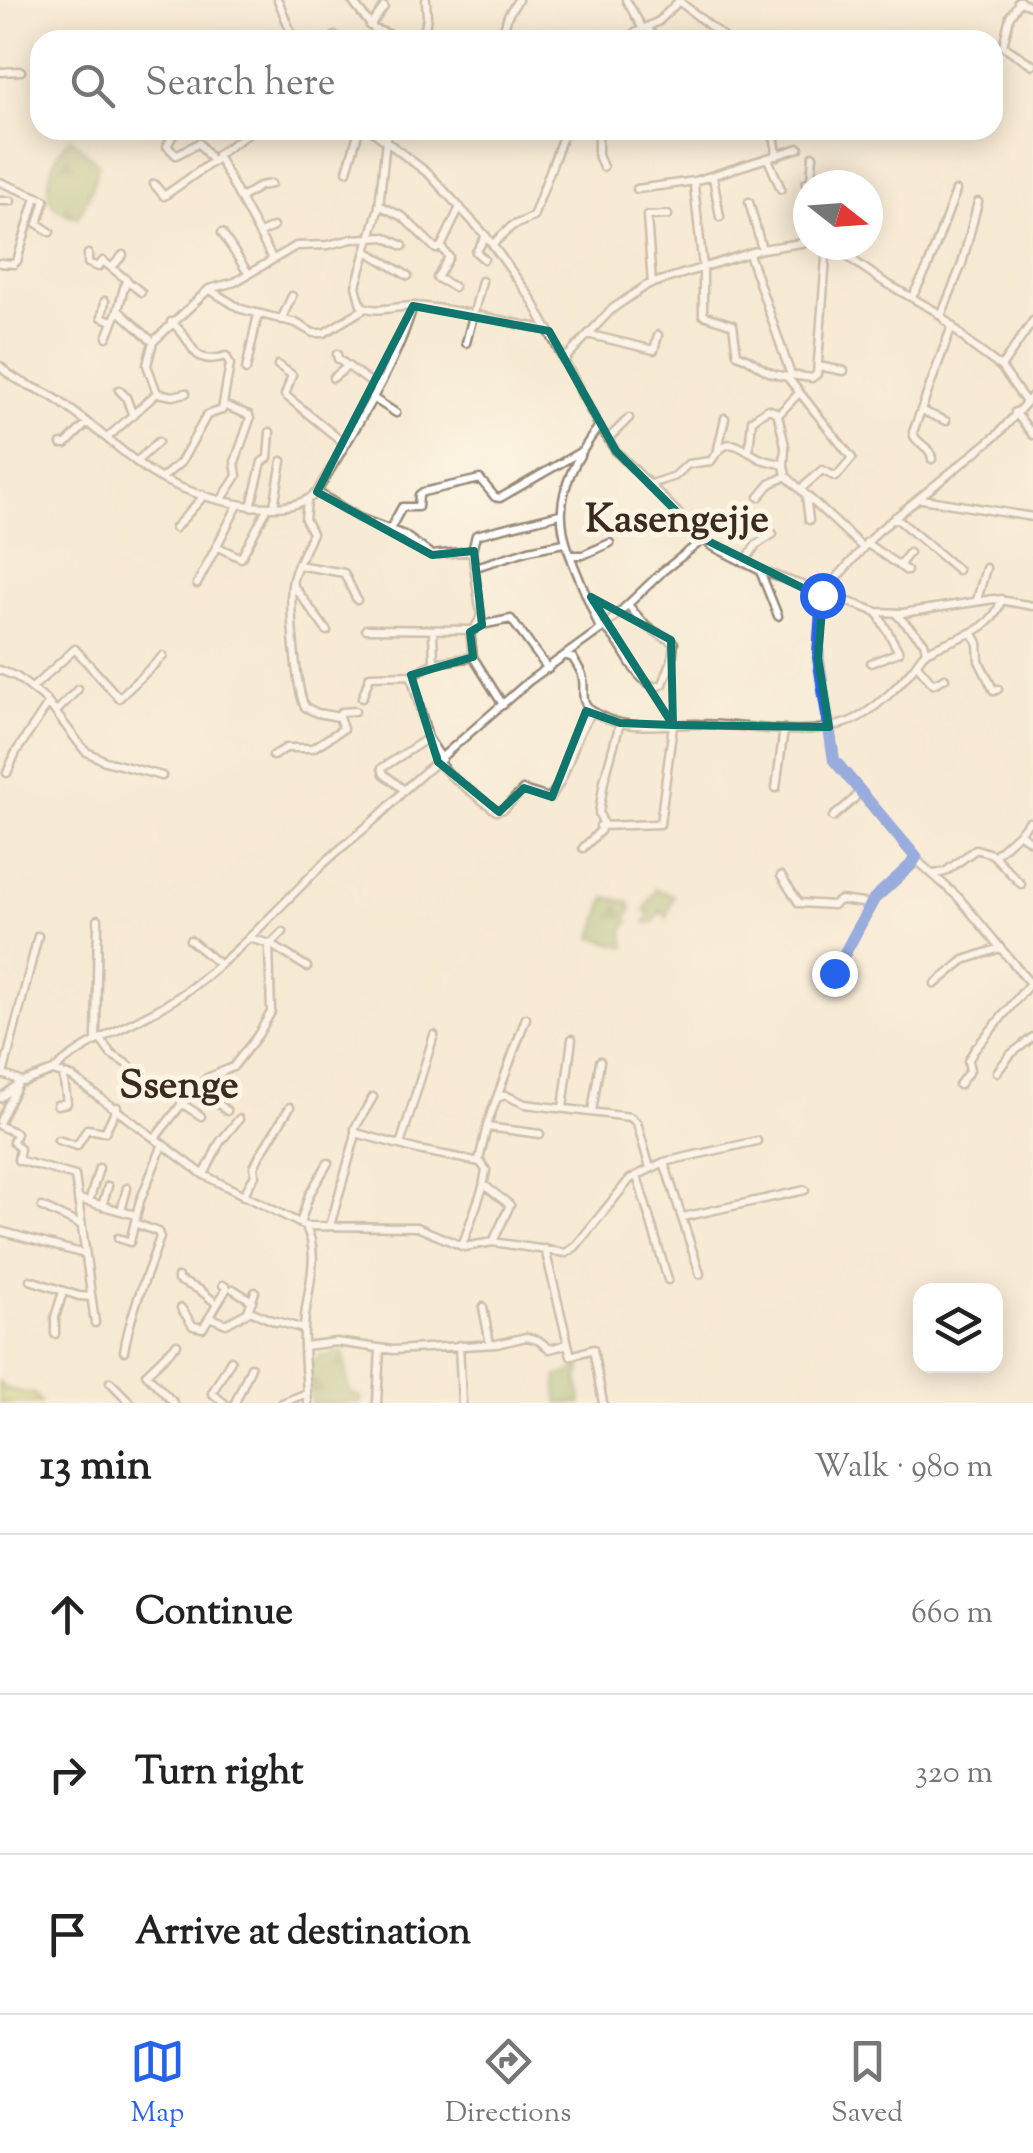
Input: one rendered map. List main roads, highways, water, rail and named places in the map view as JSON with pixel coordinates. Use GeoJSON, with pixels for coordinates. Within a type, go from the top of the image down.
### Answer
{"type":"FeatureCollection","features":[{"type":"Feature","properties":{"kind":"district","name":"Kasengejje"},"geometry":{"type":"Point","coordinates":[677,517]}},
{"type":"Feature","properties":{"kind":"district","name":"Ssenge"},"geometry":{"type":"Point","coordinates":[179,1083]}}]}
